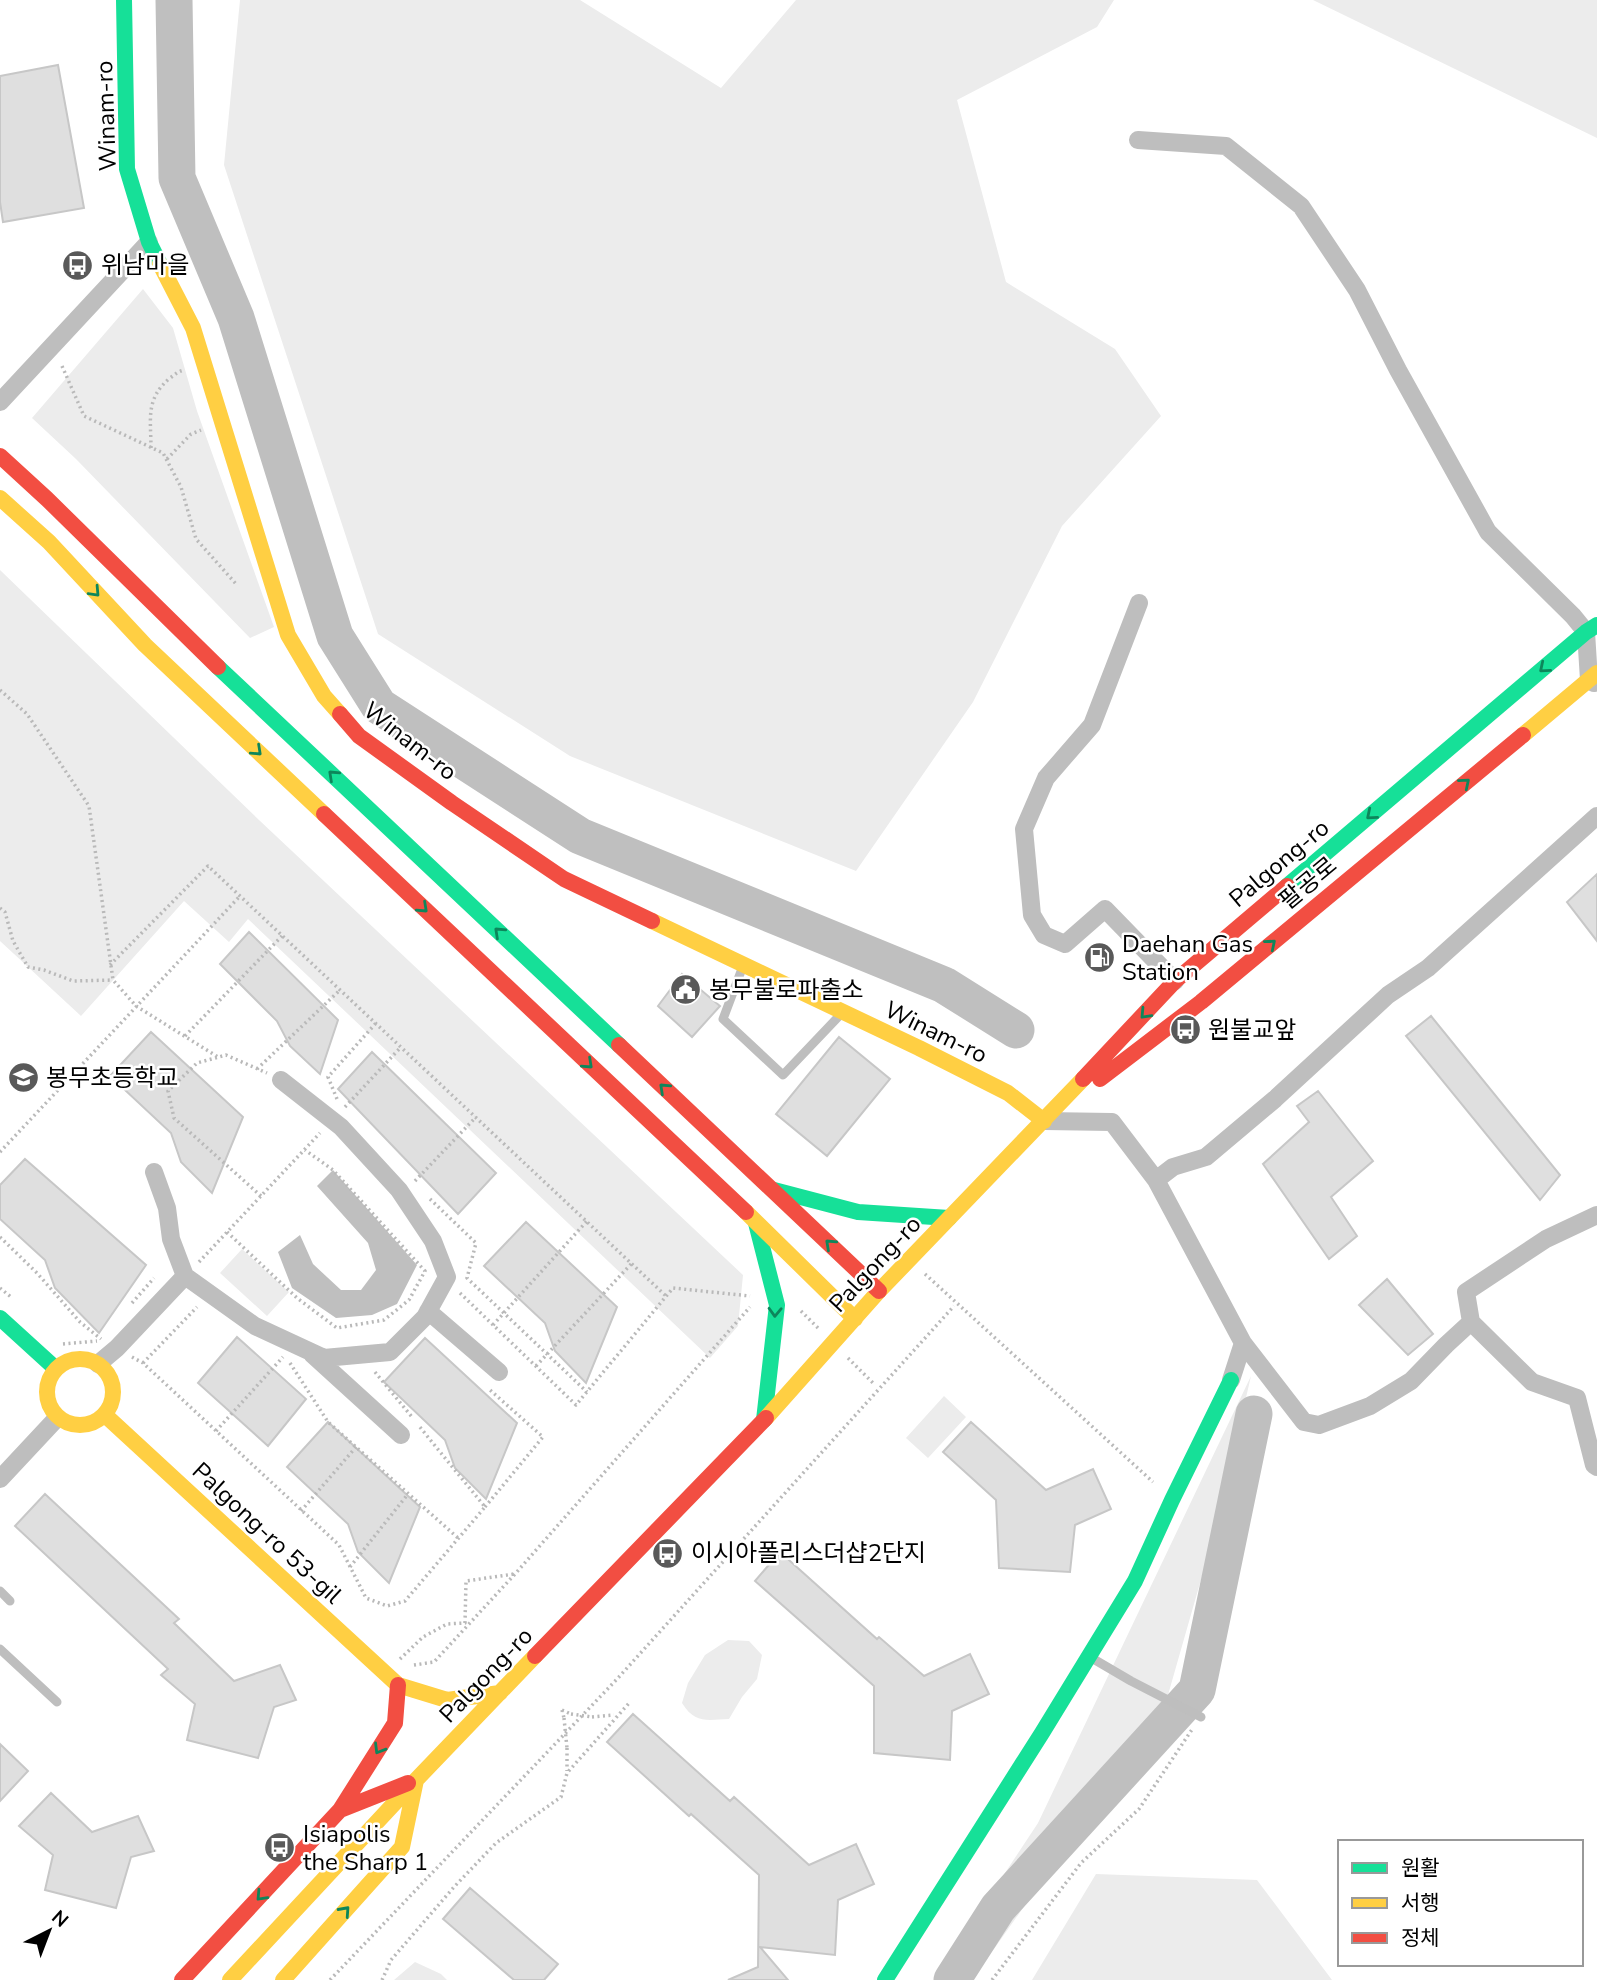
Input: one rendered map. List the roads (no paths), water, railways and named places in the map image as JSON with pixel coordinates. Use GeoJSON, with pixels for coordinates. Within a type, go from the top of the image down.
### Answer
{"type":"FeatureCollection","features":[{"type":"Feature","properties":{"kind":"main road","name":"Winam-ro"},"geometry":{"type":"LineString","coordinates":[[124,0],[127,169],[149,242],[193,328],[288,635],[324,696],[359,736],[564,879],[1008,1093],[1044,1121]]}},
{"type":"Feature","properties":{"kind":"main road"},"geometry":{"type":"LineString","coordinates":[[4,451],[47,499],[228,676],[879,1291]]}},
{"type":"Feature","properties":{"kind":"main road"},"geometry":{"type":"LineString","coordinates":[[0,498],[49,542],[145,645],[756,1222],[855,1319]]}},
{"type":"Feature","properties":{"kind":"main road"},"geometry":{"type":"LineString","coordinates":[[0,508],[49,542]]}},
{"type":"Feature","properties":{"kind":"main road","name":"Palgong-ro"},"geometry":{"type":"LineString","coordinates":[[230,1980],[416,1780],[764,1420],[879,1291],[1175,981],[1592,628]]}},
{"type":"Feature","properties":{"kind":"main road","name":"팔공로"},"geometry":{"type":"LineString","coordinates":[[1044,1121],[1201,1002],[1594,679]]}},
{"type":"Feature","properties":{"kind":"main road"},"geometry":{"type":"LineString","coordinates":[[772,1190],[858,1212],[948,1218]]}},
{"type":"Feature","properties":{"kind":"main road"},"geometry":{"type":"LineString","coordinates":[[756,1222],[777,1305],[764,1420]]}},
{"type":"Feature","properties":{"kind":"main road"},"geometry":{"type":"LineString","coordinates":[[0,1318],[55,1368]]}},
{"type":"Feature","properties":{"kind":"main road"},"geometry":{"type":"LineString","coordinates":[[81,1359],[98,1364],[110,1378],[113,1387],[113,1397],[105,1415],[97,1422],[76,1426],[57,1418],[47,1399],[46,1388],[55,1368],[71,1360],[81,1359]]}},
{"type":"Feature","properties":{"kind":"main road"},"geometry":{"type":"LineString","coordinates":[[885,1980],[1135,1581],[1231,1380]]}},
{"type":"Feature","properties":{"kind":"main road","name":"Palgong-ro 53-gil"},"geometry":{"type":"LineString","coordinates":[[105,1415],[398,1685]]}},
{"type":"Feature","properties":{"kind":"main road"},"geometry":{"type":"LineString","coordinates":[[183,1980],[341,1810],[395,1723],[398,1685],[447,1700],[500,1693]]}},
{"type":"Feature","properties":{"kind":"main road"},"geometry":{"type":"LineString","coordinates":[[341,1810],[416,1780]]}},
{"type":"Feature","properties":{"kind":"main road"},"geometry":{"type":"LineString","coordinates":[[283,1980],[402,1847],[416,1780]]}},
{"type":"Feature","properties":{"kind":"street"},"geometry":{"type":"LineString","coordinates":[[1138,140],[1226,146],[1301,206],[1357,290],[1488,532],[1573,616],[1592,628],[1594,679]]}},
{"type":"Feature","properties":{"kind":"street"},"geometry":{"type":"LineString","coordinates":[[0,401],[149,242]]}},
{"type":"Feature","properties":{"kind":"street"},"geometry":{"type":"LineString","coordinates":[[1139,603],[1093,725],[1046,778],[1024,829],[1032,915],[1044,935],[1065,944],[1105,909],[1175,981]]}},
{"type":"Feature","properties":{"kind":"street"},"geometry":{"type":"LineString","coordinates":[[1156,1180],[1172,1167],[1206,1157],[1275,1099],[1388,995],[1428,968],[1597,817]]}},
{"type":"Feature","properties":{"kind":"street"},"geometry":{"type":"LineString","coordinates":[[154,1172],[167,1208],[171,1240],[185,1276],[256,1326],[324,1357],[390,1352],[425,1317],[447,1277],[433,1241],[399,1190],[341,1127],[337,1115],[281,1080]]}},
{"type":"Feature","properties":{"kind":"street"},"geometry":{"type":"LineString","coordinates":[[1044,1121],[1112,1122],[1156,1180],[1243,1343],[1304,1422],[1319,1425],[1370,1406],[1411,1381],[1471,1322]]}},
{"type":"Feature","properties":{"kind":"street"},"geometry":{"type":"LineString","coordinates":[[1597,1215],[1546,1239],[1466,1292],[1471,1322],[1532,1382],[1577,1398],[1594,1465],[1597,1466]]}},
{"type":"Feature","properties":{"kind":"street"},"geometry":{"type":"LineString","coordinates":[[98,1364],[117,1348],[185,1276]]}},
{"type":"Feature","properties":{"kind":"street"},"geometry":{"type":"LineString","coordinates":[[428,1311],[499,1372]]}},
{"type":"Feature","properties":{"kind":"street"},"geometry":{"type":"LineString","coordinates":[[1231,1380],[1243,1343]]}},
{"type":"Feature","properties":{"kind":"street"},"geometry":{"type":"LineString","coordinates":[[307,1349],[401,1435]]}},
{"type":"Feature","properties":{"kind":"street"},"geometry":{"type":"LineString","coordinates":[[0,1479],[57,1418]]}},
{"type":"Feature","properties":{"kind":"lane"},"geometry":{"type":"LineString","coordinates":[[744,964],[723,1019],[783,1075],[843,1012]]}},
{"type":"Feature","properties":{"kind":"lane"},"geometry":{"type":"LineString","coordinates":[[0,1591],[10,1601]]}},
{"type":"Feature","properties":{"kind":"lane"},"geometry":{"type":"LineString","coordinates":[[0,1649],[57,1702]]}},
{"type":"Feature","properties":{"kind":"lane"},"geometry":{"type":"LineString","coordinates":[[1089,1656],[1201,1717]]}},
{"type":"Feature","properties":{"kind":"waterway"},"geometry":{"type":"LineString","coordinates":[[174,0],[177,178],[236,318],[335,636],[379,706],[580,836],[944,985],[1016,1030]]}},
{"type":"Feature","properties":{"kind":"waterway"},"geometry":{"type":"LineString","coordinates":[[952,1980],[998,1908],[1197,1690],[1254,1414]]}},
{"type":"Feature","properties":{"kind":"place","name":"위남마을"},"geometry":{"type":"Point","coordinates":[78,265]}},
{"type":"Feature","properties":{"kind":"place","name":"Daehan Gas Station"},"geometry":{"type":"Point","coordinates":[1099,958]}},
{"type":"Feature","properties":{"kind":"place","name":"봉무불로파출소"},"geometry":{"type":"Point","coordinates":[686,990]}},
{"type":"Feature","properties":{"kind":"place","name":"원불교앞"},"geometry":{"type":"Point","coordinates":[1185,1030]}},
{"type":"Feature","properties":{"kind":"place","name":"봉무초등학교"},"geometry":{"type":"Point","coordinates":[23,1078]}},
{"type":"Feature","properties":{"kind":"place","name":"이시아폴리스더샵2단지"},"geometry":{"type":"Point","coordinates":[668,1553]}},
{"type":"Feature","properties":{"kind":"place","name":"Isiapolis the Sharp 1"},"geometry":{"type":"Point","coordinates":[280,1848]}}]}
